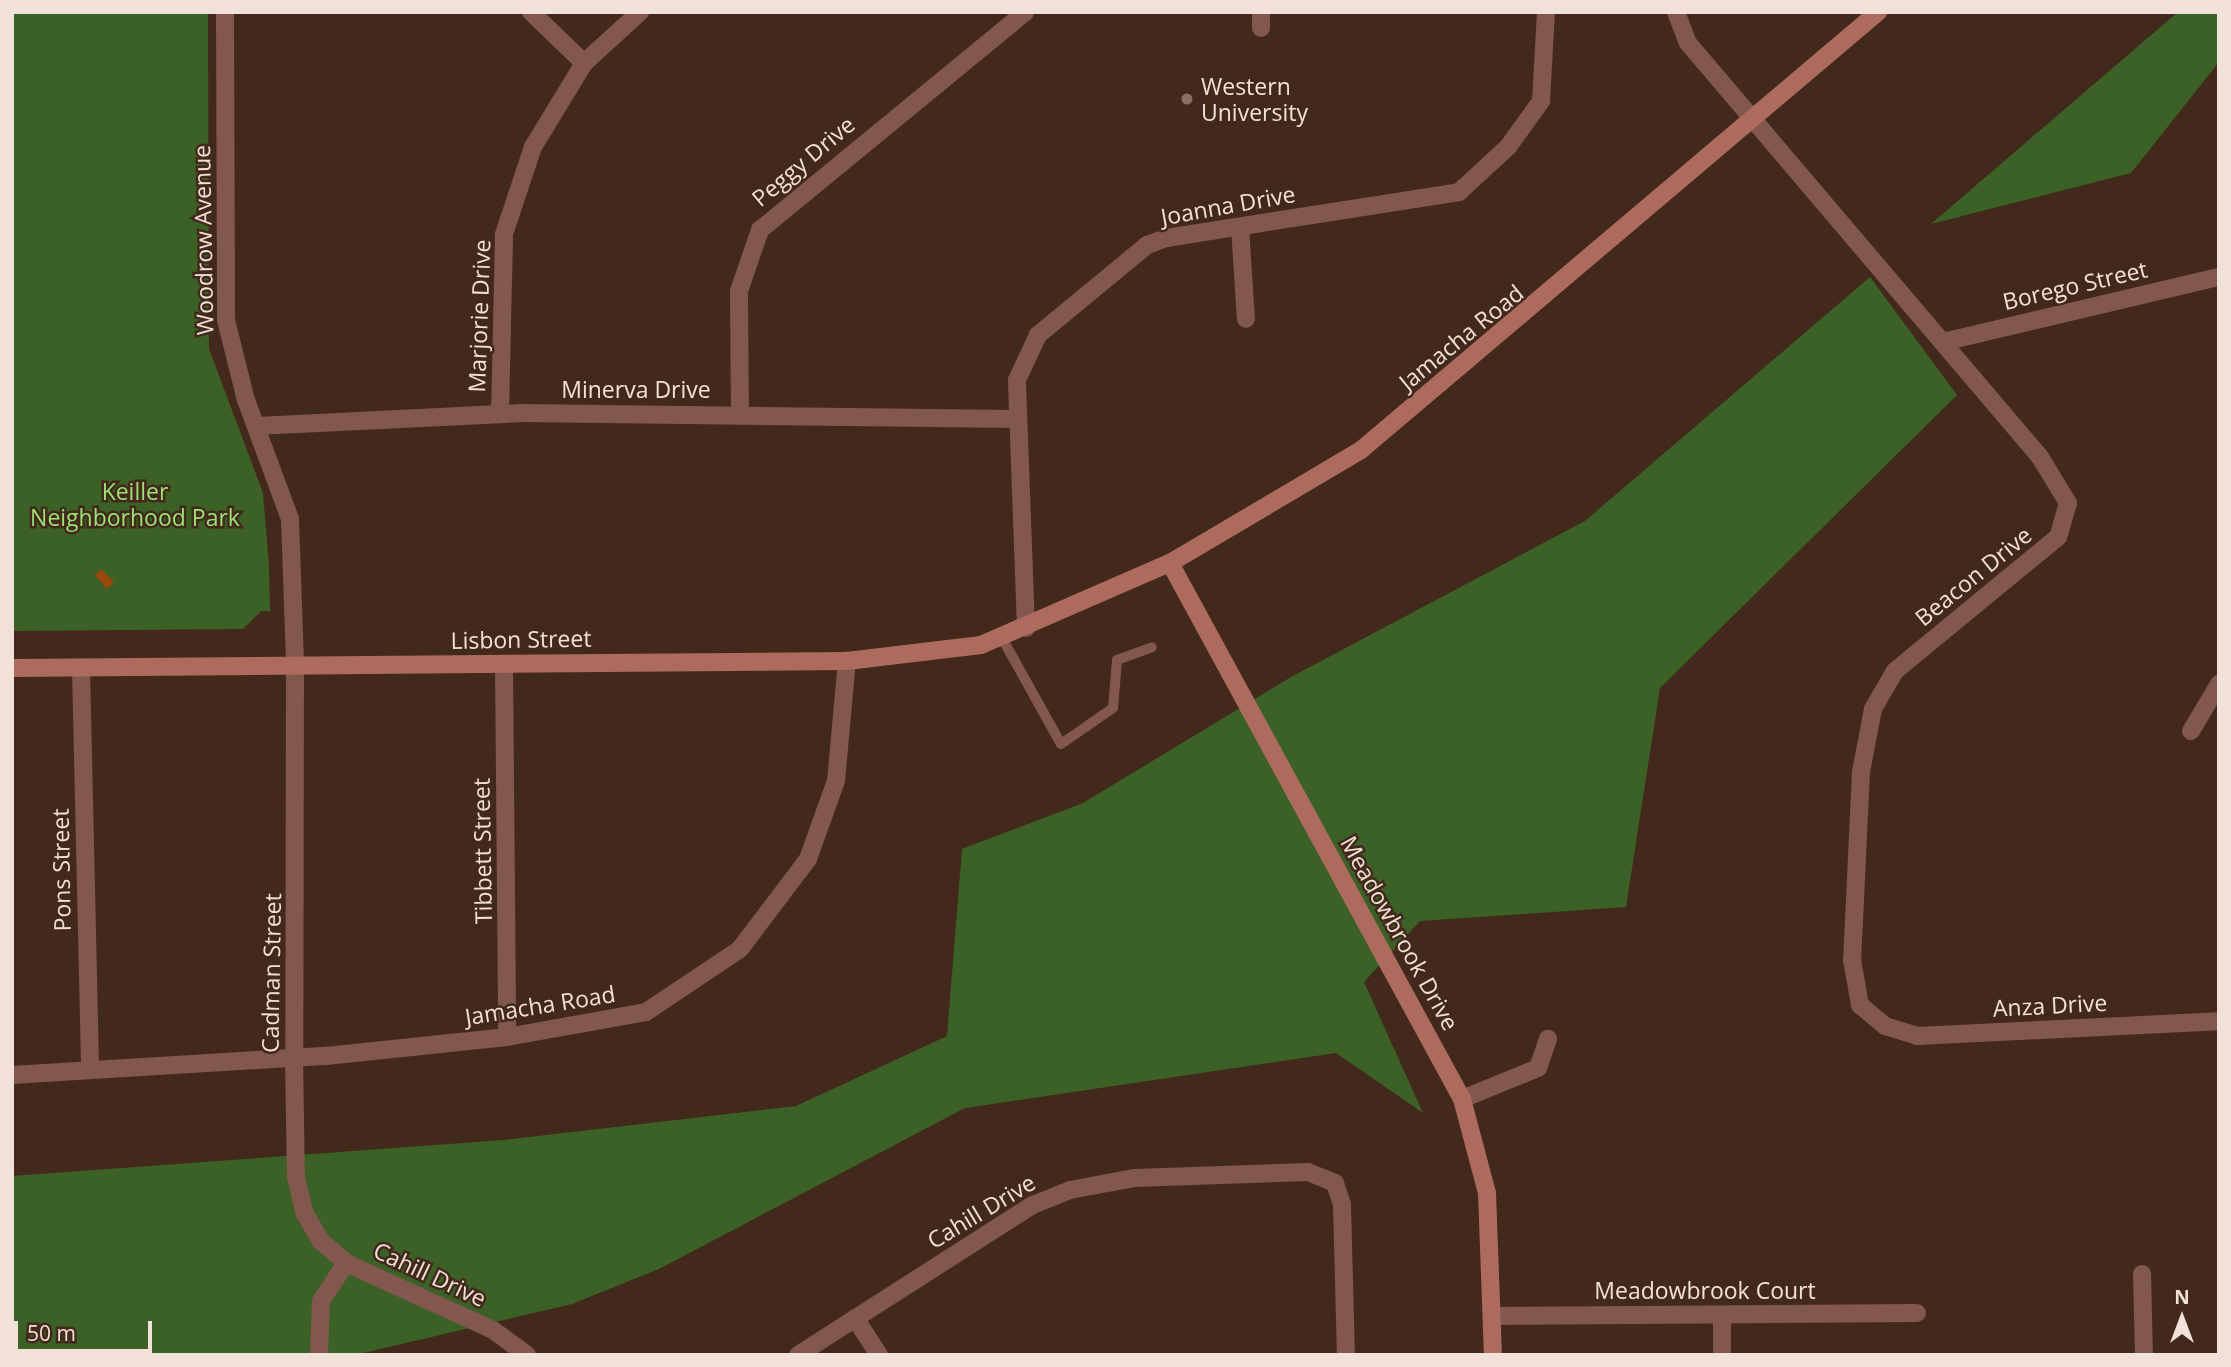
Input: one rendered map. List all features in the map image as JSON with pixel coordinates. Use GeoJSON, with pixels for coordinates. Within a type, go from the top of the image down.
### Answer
{"type":"FeatureCollection","features":[{"type":"Feature","properties":{"kind":"main road","name":"Jamacha Road"},"geometry":{"type":"LineString","coordinates":[[1026,628],[1170,563],[1361,450],[1878,12]]}},
{"type":"Feature","properties":{"kind":"main road","name":"Meadowbrook Drive"},"geometry":{"type":"LineString","coordinates":[[1170,563],[1462,1099],[1487,1193],[1494,1316],[1493,1355]]}},
{"type":"Feature","properties":{"kind":"main road","name":"Lisbon Street"},"geometry":{"type":"LineString","coordinates":[[12,668],[847,661],[939,654],[1002,638],[1026,628]]}},
{"type":"Feature","properties":{"kind":"street","name":"Woodrow Avenue"},"geometry":{"type":"LineString","coordinates":[[226,12],[226,320],[257,426],[290,519],[295,665]]}},
{"type":"Feature","properties":{"kind":"street"},"geometry":{"type":"LineString","coordinates":[[531,12],[584,63]]}},
{"type":"Feature","properties":{"kind":"street","name":"Marjorie Drive"},"geometry":{"type":"LineString","coordinates":[[500,413],[505,234],[540,130],[584,63],[640,12]]}},
{"type":"Feature","properties":{"kind":"street","name":"Peggy Drive"},"geometry":{"type":"LineString","coordinates":[[740,414],[739,291],[760,230],[1025,12]]}},
{"type":"Feature","properties":{"kind":"street","name":"Joanna Drive"},"geometry":{"type":"LineString","coordinates":[[1026,628],[1016,419],[1025,357],[1056,316],[1147,245],[1240,227],[1459,192],[1508,146],[1541,101],[1546,12]]}},
{"type":"Feature","properties":{"kind":"street","name":"Beacon Drive"},"geometry":{"type":"LineString","coordinates":[[1676,12],[1688,43],[1943,342],[2062,488],[2067,521],[2033,561],[1895,671],[1873,709],[1861,772],[1852,960],[1860,1005],[1885,1026]]}},
{"type":"Feature","properties":{"kind":"street"},"geometry":{"type":"LineString","coordinates":[[1240,227],[1246,320]]}},
{"type":"Feature","properties":{"kind":"street","name":"Borego Street"},"geometry":{"type":"LineString","coordinates":[[1943,342],[2219,277]]}},
{"type":"Feature","properties":{"kind":"street","name":"Minerva Drive"},"geometry":{"type":"LineString","coordinates":[[257,426],[500,413],[1016,419]]}},
{"type":"Feature","properties":{"kind":"street","name":"Jamacha Road"},"geometry":{"type":"LineString","coordinates":[[12,1075],[294,1056],[507,1037],[646,1012],[696,984],[760,929],[808,859],[829,808],[842,754],[847,661]]}},
{"type":"Feature","properties":{"kind":"street","name":"Tibbett Street"},"geometry":{"type":"LineString","coordinates":[[504,664],[507,1037]]}},
{"type":"Feature","properties":{"kind":"street","name":"Cadman Street"},"geometry":{"type":"LineString","coordinates":[[295,665],[294,1056],[298,1194],[312,1228],[346,1263]]}},
{"type":"Feature","properties":{"kind":"street","name":"Pons Street"},"geometry":{"type":"LineString","coordinates":[[80,668],[90,1070]]}},
{"type":"Feature","properties":{"kind":"street"},"geometry":{"type":"LineString","coordinates":[[2191,731],[2219,684]]}},
{"type":"Feature","properties":{"kind":"street","name":"Anza Drive"},"geometry":{"type":"LineString","coordinates":[[1885,1026],[1917,1036],[2219,1021]]}},
{"type":"Feature","properties":{"kind":"street"},"geometry":{"type":"LineString","coordinates":[[1462,1099],[1538,1068],[1548,1039]]}},
{"type":"Feature","properties":{"kind":"street","name":"Cahill Drive"},"geometry":{"type":"LineString","coordinates":[[798,1355],[1033,1205],[1070,1190],[1135,1178],[1308,1172],[1335,1183],[1342,1205],[1346,1355]]}},
{"type":"Feature","properties":{"kind":"street"},"geometry":{"type":"LineString","coordinates":[[319,1355],[321,1301],[346,1263]]}},
{"type":"Feature","properties":{"kind":"street","name":"Cahill Drive"},"geometry":{"type":"LineString","coordinates":[[346,1263],[493,1330],[527,1355]]}},
{"type":"Feature","properties":{"kind":"street"},"geometry":{"type":"LineString","coordinates":[[2142,1274],[2144,1355]]}},
{"type":"Feature","properties":{"kind":"street","name":"Meadowbrook Court"},"geometry":{"type":"LineString","coordinates":[[1494,1316],[1917,1313]]}},
{"type":"Feature","properties":{"kind":"street"},"geometry":{"type":"LineString","coordinates":[[1722,1315],[1723,1355]]}},
{"type":"Feature","properties":{"kind":"street"},"geometry":{"type":"LineString","coordinates":[[855,1318],[879,1355]]}},
{"type":"Feature","properties":{"kind":"lane"},"geometry":{"type":"LineString","coordinates":[[1002,638],[1061,744],[1113,708],[1117,660],[1152,647]]}},
{"type":"Feature","properties":{"kind":"green space","name":"Keiller Neighborhood Park"},"geometry":{"type":"Polygon","coordinates":[[[12,12],[208,12],[209,349],[263,493],[269,565],[270,611],[261,611],[243,629],[12,631],[12,12]]]}},
{"type":"Feature","properties":{"kind":"green space"},"geometry":{"type":"Polygon","coordinates":[[[2178,12],[2219,12],[2219,62],[2131,173],[1931,224],[2178,12]]]}},
{"type":"Feature","properties":{"kind":"green space"},"geometry":{"type":"Polygon","coordinates":[[[1870,277],[1957,395],[1660,688],[1626,907],[1420,921],[1364,982],[1423,1113],[1336,1053],[965,1108],[659,1269],[572,1304],[355,1355],[12,1355],[12,1176],[504,1140],[796,1106],[947,1036],[962,849],[1083,803],[1291,677],[1585,521],[1870,277]]]}},
{"type":"Feature","properties":{"kind":"building"},"geometry":{"type":"Polygon","coordinates":[[[101,569],[114,582],[107,589],[95,575],[101,569]]]}},
{"type":"Feature","properties":{"kind":"place","name":"Western University"},"geometry":{"type":"Point","coordinates":[1187,99]}}]}
